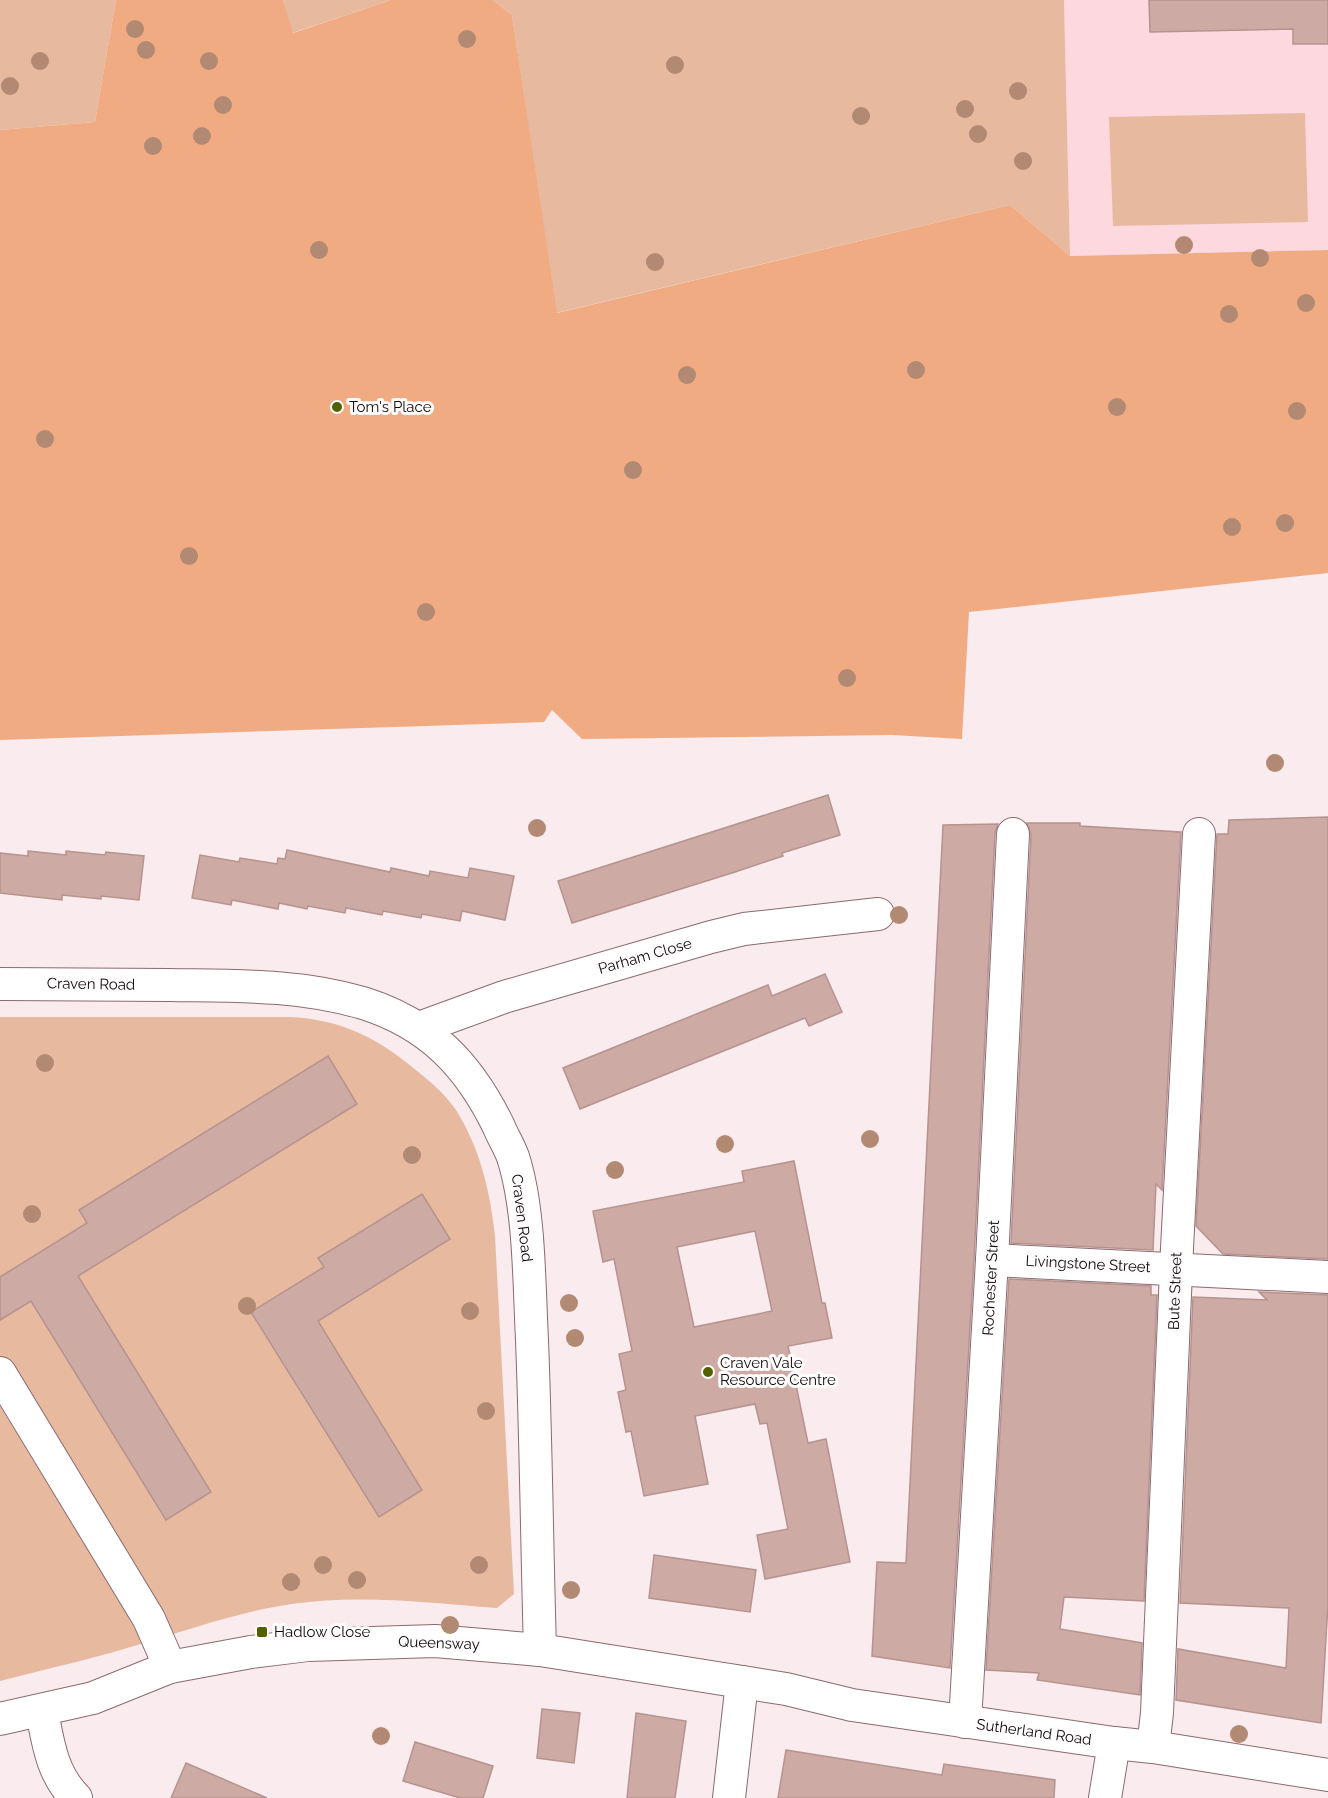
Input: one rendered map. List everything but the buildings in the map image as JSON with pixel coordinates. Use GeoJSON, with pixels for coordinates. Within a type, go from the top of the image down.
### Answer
{"type":"FeatureCollection","features":[{"type":"Feature","properties":{"kind":"street","name":"Rochester Street"},"geometry":{"type":"LineString","coordinates":[[964,1722],[992,1260],[1013,834]]}},
{"type":"Feature","properties":{"kind":"street","name":"Bute Street"},"geometry":{"type":"LineString","coordinates":[[1153,1748],[1157,1713],[1199,834]]}},
{"type":"Feature","properties":{"kind":"street","name":"Parham Close"},"geometry":{"type":"LineString","coordinates":[[419,1028],[513,994],[711,937],[744,929],[878,914]]}},
{"type":"Feature","properties":{"kind":"street","name":"Craven Road"},"geometry":{"type":"LineString","coordinates":[[0,984],[266,986],[314,991],[363,1003],[419,1028],[439,1042],[477,1088],[512,1154],[523,1206],[530,1290],[536,1445],[540,1650]]}},
{"type":"Feature","properties":{"kind":"street","name":"Livingstone Street"},"geometry":{"type":"LineString","coordinates":[[992,1260],[1328,1276]]}},
{"type":"Feature","properties":{"kind":"street"},"geometry":{"type":"LineString","coordinates":[[0,1373],[149,1619],[170,1667]]}},
{"type":"Feature","properties":{"kind":"street","name":"Queensway"},"geometry":{"type":"LineString","coordinates":[[0,1719],[42,1712],[93,1698],[170,1667],[251,1652],[308,1645],[435,1641],[540,1650],[742,1682]]}},
{"type":"Feature","properties":{"kind":"street","name":"Sutherland Road"},"geometry":{"type":"LineString","coordinates":[[742,1682],[786,1689],[852,1705],[1328,1775]]}},
{"type":"Feature","properties":{"kind":"street"},"geometry":{"type":"LineString","coordinates":[[729,1798],[742,1682]]}},
{"type":"Feature","properties":{"kind":"street"},"geometry":{"type":"LineString","coordinates":[[42,1712],[53,1761],[61,1779],[76,1798]]}},
{"type":"Feature","properties":{"kind":"street"},"geometry":{"type":"LineString","coordinates":[[1105,1798],[1114,1743]]}},
{"type":"Feature","properties":{"kind":"shaded area"},"geometry":{"type":"Polygon","coordinates":[[[0,0],[116,0],[95,122],[0,130],[0,0]]]}},
{"type":"Feature","properties":{"kind":"shaded area"},"geometry":{"type":"Polygon","coordinates":[[[116,0],[283,0],[293,33],[391,0],[493,0],[512,15],[557,313],[1010,205],[1070,256],[1328,250],[1328,573],[969,612],[962,739],[892,735],[582,739],[552,710],[544,722],[0,740],[0,130],[95,122],[116,0]]]}},
{"type":"Feature","properties":{"kind":"shaded area"},"geometry":{"type":"Polygon","coordinates":[[[283,0],[391,0],[292,33],[283,0]]]}},
{"type":"Feature","properties":{"kind":"shaded area"},"geometry":{"type":"Polygon","coordinates":[[[493,0],[1064,0],[1070,256],[1010,205],[556,313],[512,15],[493,0]]]}},
{"type":"Feature","properties":{"kind":"shaded area"},"geometry":{"type":"Polygon","coordinates":[[[1064,0],[1328,0],[1328,250],[1070,256],[1064,0]]]}},
{"type":"Feature","properties":{"kind":"shaded area"},"geometry":{"type":"Polygon","coordinates":[[[1305,113],[1308,222],[1113,226],[1109,117],[1305,113]]]}},
{"type":"Feature","properties":{"kind":"shaded area"},"geometry":{"type":"Polygon","coordinates":[[[0,1017],[289,1017],[325,1022],[358,1032],[388,1049],[448,1099],[464,1124],[478,1155],[493,1219],[514,1594],[497,1608],[369,1600],[318,1601],[274,1607],[0,1681],[0,1017]]]}},
{"type":"Feature","properties":{"kind":"place","name":"Tom's Place"},"geometry":{"type":"Point","coordinates":[337,407]}},
{"type":"Feature","properties":{"kind":"place","name":"Craven Vale Resource Centre"},"geometry":{"type":"Point","coordinates":[708,1372]}},
{"type":"Feature","properties":{"kind":"place","name":"Hadlow Close"},"geometry":{"type":"Point","coordinates":[262,1632]}}]}
